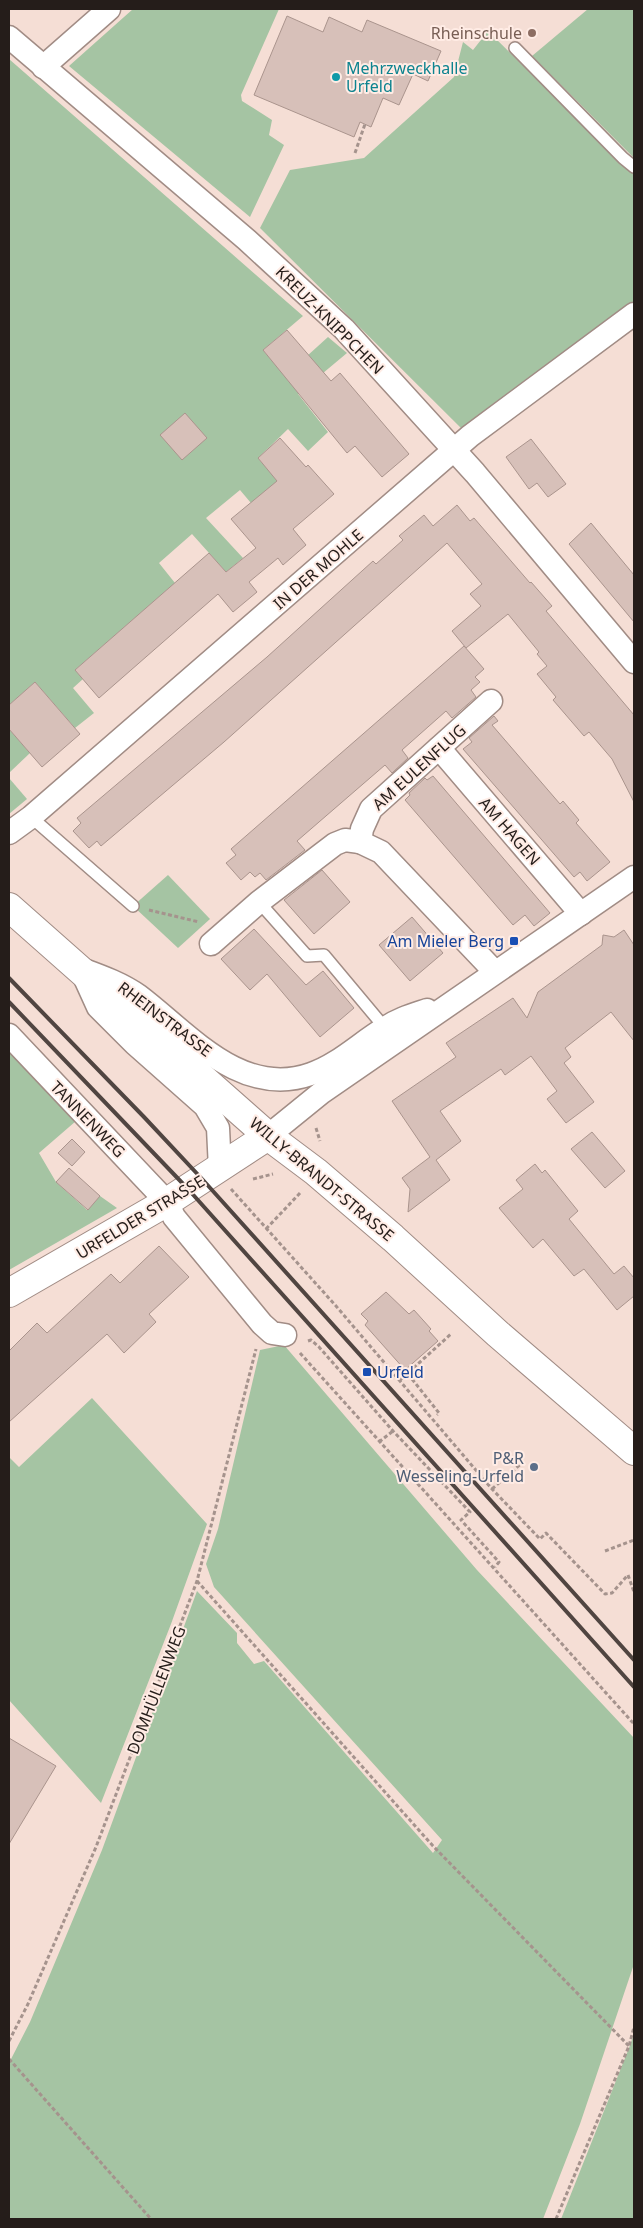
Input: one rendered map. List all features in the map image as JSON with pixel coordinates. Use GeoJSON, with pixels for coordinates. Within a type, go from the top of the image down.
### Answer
{"type":"FeatureCollection","features":[{"type":"Feature","properties":{"kind":"main road","name":"WILLY-BRANDT-STRASSE"},"geometry":{"type":"LineString","coordinates":[[9,907],[268,1136],[316,1172],[393,1238],[498,1334],[634,1451]]}},
{"type":"Feature","properties":{"kind":"main road","name":"URFELDER STRASSE"},"geometry":{"type":"LineString","coordinates":[[9,1293],[167,1202],[225,1179],[268,1136]]}},
{"type":"Feature","properties":{"kind":"street"},"geometry":{"type":"LineString","coordinates":[[43,67],[109,9]]}},
{"type":"Feature","properties":{"kind":"street","name":"KREUZ-KNIPPCHEN"},"geometry":{"type":"LineString","coordinates":[[9,37],[247,240],[344,329],[455,451],[634,662]]}},
{"type":"Feature","properties":{"kind":"street","name":"IN DER MOHLE"},"geometry":{"type":"LineString","coordinates":[[9,833],[455,451],[470,436],[634,314]]}},
{"type":"Feature","properties":{"kind":"street","name":"AM EULENFLUG"},"geometry":{"type":"LineString","coordinates":[[360,842],[362,829],[371,809],[491,700]]}},
{"type":"Feature","properties":{"kind":"street","name":"AM HAGEN"},"geometry":{"type":"LineString","coordinates":[[439,748],[581,914]]}},
{"type":"Feature","properties":{"kind":"street"},"geometry":{"type":"LineString","coordinates":[[212,944],[260,902],[335,844],[345,840],[360,842],[381,852],[495,972]]}},
{"type":"Feature","properties":{"kind":"street","name":"RHEINSTRASSE"},"geometry":{"type":"LineString","coordinates":[[268,1136],[321,1093],[634,877]]}},
{"type":"Feature","properties":{"kind":"street","name":"RHEINSTRASSE"},"geometry":{"type":"LineString","coordinates":[[81,969],[117,982],[131,991],[213,1055],[238,1071],[276,1080],[309,1075],[327,1068],[404,1017],[452,1002]]}},
{"type":"Feature","properties":{"kind":"street","name":"RHEINSTRASSE"},"geometry":{"type":"LineString","coordinates":[[81,969],[98,1007],[135,1044],[205,1106],[218,1128],[225,1179]]}},
{"type":"Feature","properties":{"kind":"street","name":"TANNENWEG"},"geometry":{"type":"LineString","coordinates":[[9,1035],[167,1202]]}},
{"type":"Feature","properties":{"kind":"street"},"geometry":{"type":"LineString","coordinates":[[167,1202],[174,1217],[262,1324],[272,1333],[285,1335]]}},
{"type":"Feature","properties":{"kind":"lane"},"geometry":{"type":"LineString","coordinates":[[515,48],[634,167]]}},
{"type":"Feature","properties":{"kind":"lane"},"geometry":{"type":"LineString","coordinates":[[31,816],[133,906]]}},
{"type":"Feature","properties":{"kind":"lane"},"geometry":{"type":"LineString","coordinates":[[260,902],[307,956],[324,955],[385,1028]]}},
{"type":"Feature","properties":{"kind":"path"},"geometry":{"type":"LineString","coordinates":[[355,153],[365,124]]}},
{"type":"Feature","properties":{"kind":"path"},"geometry":{"type":"LineString","coordinates":[[133,906],[228,930]]}},
{"type":"Feature","properties":{"kind":"path"},"geometry":{"type":"LineString","coordinates":[[225,1179],[266,1230],[492,1489],[540,1538],[546,1533],[605,1594],[612,1594],[628,1575],[634,1592]]}},
{"type":"Feature","properties":{"kind":"path"},"geometry":{"type":"LineString","coordinates":[[266,1230],[301,1192]]}},
{"type":"Feature","properties":{"kind":"path","name":"DOMHÜLLENWEG"},"geometry":{"type":"LineString","coordinates":[[9,2041],[28,2004],[96,1848],[197,1581],[262,1324]]}},
{"type":"Feature","properties":{"kind":"path"},"geometry":{"type":"LineString","coordinates":[[399,1381],[451,1334]]}},
{"type":"Feature","properties":{"kind":"path"},"geometry":{"type":"LineString","coordinates":[[285,1335],[634,1724]]}},
{"type":"Feature","properties":{"kind":"path"},"geometry":{"type":"LineString","coordinates":[[408,1374],[439,1412],[437,1414]]}},
{"type":"Feature","properties":{"kind":"path"},"geometry":{"type":"LineString","coordinates":[[379,1442],[393,1431],[470,1512],[462,1520],[499,1562],[494,1568]]}},
{"type":"Feature","properties":{"kind":"path"},"geometry":{"type":"LineString","coordinates":[[492,1489],[523,1462]]}},
{"type":"Feature","properties":{"kind":"path"},"geometry":{"type":"LineString","coordinates":[[605,1551],[634,1540]]}},
{"type":"Feature","properties":{"kind":"path"},"geometry":{"type":"LineString","coordinates":[[197,1581],[432,1846],[629,2046]]}},
{"type":"Feature","properties":{"kind":"path"},"geometry":{"type":"LineString","coordinates":[[556,2219],[629,2046],[634,2028]]}},
{"type":"Feature","properties":{"kind":"path"},"geometry":{"type":"LineString","coordinates":[[9,2060],[151,2219]]}},
{"type":"Feature","properties":{"kind":"green space"},"geometry":{"type":"Polygon","coordinates":[[[133,9],[279,9],[241,95],[242,101],[272,120],[269,135],[284,145],[250,217],[69,66],[133,9]]]}},
{"type":"Feature","properties":{"kind":"green space"},"geometry":{"type":"Polygon","coordinates":[[[588,9],[634,9],[634,158],[532,56],[588,9]]]}},
{"type":"Feature","properties":{"kind":"green space"},"geometry":{"type":"Polygon","coordinates":[[[488,31],[620,162],[634,173],[634,303],[462,429],[260,228],[290,170],[364,158],[454,77],[463,42],[473,50],[488,31]]]}},
{"type":"Feature","properties":{"kind":"green space"},"geometry":{"type":"Polygon","coordinates":[[[9,59],[303,316],[263,350],[285,376],[328,337],[347,353],[298,394],[328,432],[308,451],[288,429],[258,458],[284,488],[256,509],[240,490],[206,518],[243,558],[226,572],[192,534],[159,563],[175,583],[75,670],[83,679],[73,688],[94,713],[75,728],[35,682],[9,705],[9,59]]]}},
{"type":"Feature","properties":{"kind":"green space"},"geometry":{"type":"Polygon","coordinates":[[[9,729],[30,753],[9,773],[9,729]]]}},
{"type":"Feature","properties":{"kind":"green space"},"geometry":{"type":"Polygon","coordinates":[[[9,778],[27,799],[9,814],[9,778]]]}},
{"type":"Feature","properties":{"kind":"green space"},"geometry":{"type":"Polygon","coordinates":[[[168,875],[210,919],[178,948],[133,906],[168,875]]]}},
{"type":"Feature","properties":{"kind":"green space"},"geometry":{"type":"Polygon","coordinates":[[[9,1050],[76,1121],[39,1153],[56,1182],[87,1210],[100,1196],[117,1208],[9,1270],[9,1050]]]}},
{"type":"Feature","properties":{"kind":"green space"},"geometry":{"type":"Polygon","coordinates":[[[284,1345],[477,1570],[634,1738],[634,1964],[580,2124],[543,2219],[9,2219],[9,2063],[30,2022],[102,1850],[197,1591],[237,1633],[237,1643],[254,1664],[264,1661],[433,1853],[442,1840],[214,1587],[206,1564],[218,1529],[260,1350],[284,1345]]]}},
{"type":"Feature","properties":{"kind":"green space"},"geometry":{"type":"Polygon","coordinates":[[[92,1398],[207,1524],[171,1624],[101,1803],[9,1700],[9,1457],[19,1467],[92,1398]]]}},
{"type":"Feature","properties":{"kind":"green space"},"geometry":{"type":"Polygon","coordinates":[[[634,2034],[634,2219],[561,2219],[629,2048],[634,2034]]]}},
{"type":"Feature","properties":{"kind":"building","name":"Mehrzweckhalle Urfeld"},"geometry":{"type":"Polygon","coordinates":[[[287,16],[323,32],[329,17],[362,32],[367,20],[441,51],[428,81],[413,74],[399,105],[383,98],[371,127],[360,122],[354,137],[254,95],[287,16]]]}},
{"type":"Feature","properties":{"kind":"building"},"geometry":{"type":"Polygon","coordinates":[[[287,330],[331,381],[340,373],[409,454],[382,477],[355,446],[347,453],[263,350],[287,330]]]}},
{"type":"Feature","properties":{"kind":"building"},"geometry":{"type":"Polygon","coordinates":[[[185,413],[207,438],[182,460],[160,435],[185,413]]]}},
{"type":"Feature","properties":{"kind":"building"},"geometry":{"type":"Polygon","coordinates":[[[280,438],[334,494],[293,529],[306,545],[283,565],[278,558],[249,582],[257,592],[233,612],[218,594],[99,698],[75,670],[209,553],[226,572],[256,548],[231,519],[277,481],[258,458],[280,438]]]}},
{"type":"Feature","properties":{"kind":"building"},"geometry":{"type":"Polygon","coordinates":[[[531,439],[566,484],[548,497],[537,483],[529,489],[506,457],[531,439]]]}},
{"type":"Feature","properties":{"kind":"building"},"geometry":{"type":"Polygon","coordinates":[[[457,505],[470,521],[474,518],[552,606],[546,611],[634,715],[634,802],[612,759],[589,732],[584,736],[553,700],[556,697],[537,674],[547,666],[537,654],[539,652],[508,614],[466,648],[452,631],[481,606],[470,594],[482,584],[447,543],[224,742],[101,846],[97,841],[89,848],[73,831],[81,823],[77,818],[267,657],[373,561],[376,564],[403,540],[399,536],[424,515],[433,526],[457,505]]]}},
{"type":"Feature","properties":{"kind":"building"},"geometry":{"type":"Polygon","coordinates":[[[591,523],[634,575],[634,622],[569,544],[591,523]]]}},
{"type":"Feature","properties":{"kind":"building"},"geometry":{"type":"Polygon","coordinates":[[[464,646],[484,669],[475,677],[480,682],[471,690],[476,697],[452,718],[446,711],[402,750],[408,758],[392,773],[385,765],[297,841],[305,850],[266,880],[260,873],[255,877],[250,872],[241,880],[226,863],[236,855],[231,849],[464,646]]]}},
{"type":"Feature","properties":{"kind":"building"},"geometry":{"type":"Polygon","coordinates":[[[35,682],[80,734],[42,767],[9,729],[9,705],[35,682]]]}},
{"type":"Feature","properties":{"kind":"building"},"geometry":{"type":"Polygon","coordinates":[[[494,716],[498,721],[492,725],[560,804],[563,801],[579,820],[576,823],[610,862],[587,881],[580,872],[574,877],[463,749],[472,742],[469,738],[494,716]]]}},
{"type":"Feature","properties":{"kind":"building"},"geometry":{"type":"Polygon","coordinates":[[[433,776],[550,913],[534,926],[525,915],[513,925],[405,800],[410,795],[409,793],[425,778],[427,780],[433,776]]]}},
{"type":"Feature","properties":{"kind":"building"},"geometry":{"type":"Polygon","coordinates":[[[322,870],[350,902],[314,934],[284,900],[322,870]]]}},
{"type":"Feature","properties":{"kind":"building"},"geometry":{"type":"Polygon","coordinates":[[[412,917],[443,953],[410,981],[379,945],[412,917]]]}},
{"type":"Feature","properties":{"kind":"building"},"geometry":{"type":"Polygon","coordinates":[[[254,929],[306,985],[323,971],[354,1008],[320,1037],[267,974],[250,990],[221,959],[254,929]]]}},
{"type":"Feature","properties":{"kind":"building"},"geometry":{"type":"Polygon","coordinates":[[[624,930],[634,945],[634,1041],[611,1012],[565,1048],[571,1057],[564,1063],[594,1102],[566,1123],[547,1099],[557,1091],[531,1056],[505,1075],[501,1069],[440,1111],[461,1141],[436,1160],[450,1180],[408,1212],[410,1189],[402,1178],[430,1157],[392,1101],[456,1057],[446,1043],[513,998],[527,1018],[538,992],[602,945],[603,935],[614,937],[624,930]]]}},
{"type":"Feature","properties":{"kind":"building"},"geometry":{"type":"Polygon","coordinates":[[[592,1132],[625,1171],[605,1188],[571,1149],[592,1132]]]}},
{"type":"Feature","properties":{"kind":"building"},"geometry":{"type":"Polygon","coordinates":[[[72,1139],[85,1152],[72,1166],[58,1153],[72,1139]]]}},
{"type":"Feature","properties":{"kind":"building"},"geometry":{"type":"Polygon","coordinates":[[[535,1164],[542,1173],[545,1170],[578,1211],[569,1219],[614,1274],[624,1266],[634,1278],[634,1296],[617,1310],[584,1269],[574,1276],[543,1239],[533,1248],[499,1208],[523,1189],[516,1180],[535,1164]]]}},
{"type":"Feature","properties":{"kind":"building"},"geometry":{"type":"Polygon","coordinates":[[[69,1168],[100,1196],[88,1210],[56,1182],[69,1168]]]}},
{"type":"Feature","properties":{"kind":"building"},"geometry":{"type":"Polygon","coordinates":[[[159,1246],[189,1277],[149,1314],[156,1322],[124,1353],[107,1334],[9,1422],[9,1351],[37,1323],[47,1333],[111,1274],[120,1283],[159,1246]]]}},
{"type":"Feature","properties":{"kind":"building"},"geometry":{"type":"Polygon","coordinates":[[[386,1292],[409,1314],[414,1310],[431,1329],[429,1331],[438,1341],[405,1370],[365,1325],[368,1321],[361,1314],[386,1292]]]}},
{"type":"Feature","properties":{"kind":"building"},"geometry":{"type":"Polygon","coordinates":[[[9,1738],[56,1766],[9,1844],[9,1738]]]}},
{"type":"Feature","properties":{"kind":"railway"},"geometry":{"type":"LineString","coordinates":[[9,978],[203,1180],[634,1660]]}},
{"type":"Feature","properties":{"kind":"railway"},"geometry":{"type":"LineString","coordinates":[[9,1002],[188,1189],[634,1687]]}},
{"type":"Feature","properties":{"kind":"place","name":"Rheinschule"},"geometry":{"type":"Point","coordinates":[532,33]}},
{"type":"Feature","properties":{"kind":"place","name":"Mehrzweckhalle Urfeld"},"geometry":{"type":"Point","coordinates":[336,77]}},
{"type":"Feature","properties":{"kind":"place","name":"Am Mieler Berg"},"geometry":{"type":"Point","coordinates":[514,941]}},
{"type":"Feature","properties":{"kind":"place","name":"Urfeld"},"geometry":{"type":"Point","coordinates":[367,1372]}},
{"type":"Feature","properties":{"kind":"place","name":"P&R Wesseling-Urfeld"},"geometry":{"type":"Point","coordinates":[534,1467]}}]}
